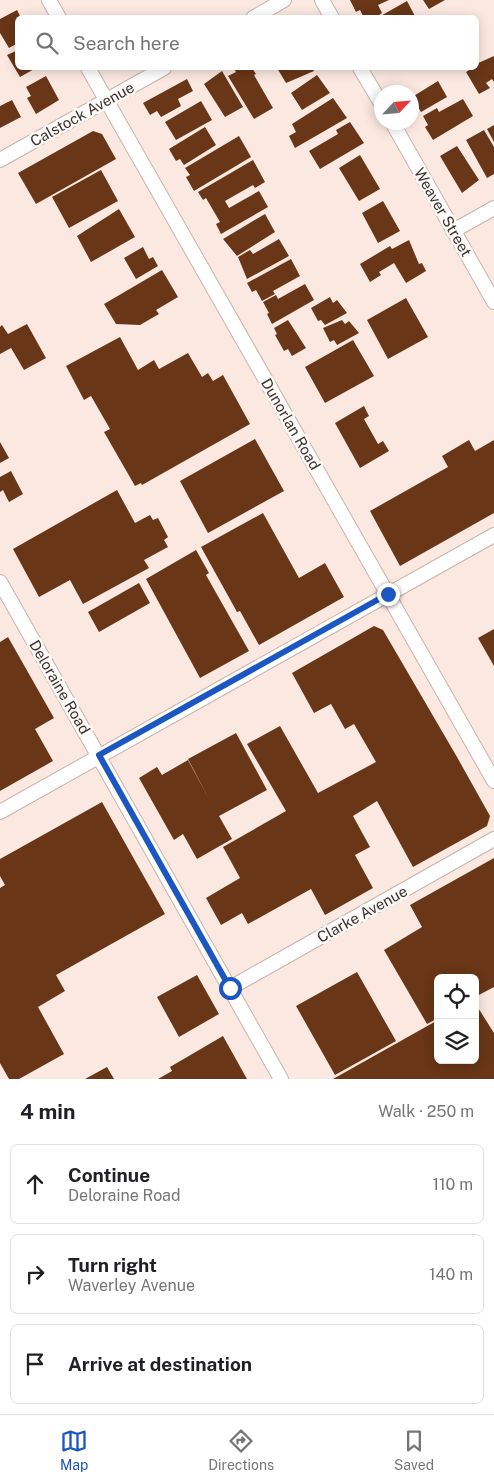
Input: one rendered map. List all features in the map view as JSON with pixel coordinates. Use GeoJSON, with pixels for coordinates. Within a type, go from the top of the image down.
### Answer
{"type":"FeatureCollection","features":[{"type":"Feature","properties":{"kind":"street"},"geometry":{"type":"LineString","coordinates":[[49,0],[57,15]]}},
{"type":"Feature","properties":{"kind":"street"},"geometry":{"type":"LineString","coordinates":[[258,15],[284,0]]}},
{"type":"Feature","properties":{"kind":"street"},"geometry":{"type":"LineString","coordinates":[[322,0],[330,15]]}},
{"type":"Feature","properties":{"kind":"street","name":"Dunorlan Road"},"geometry":{"type":"LineString","coordinates":[[89,70],[494,781]]}},
{"type":"Feature","properties":{"kind":"street","name":"Calstock Avenue"},"geometry":{"type":"LineString","coordinates":[[0,160],[160,70]]}},
{"type":"Feature","properties":{"kind":"street"},"geometry":{"type":"LineString","coordinates":[[361,70],[374,91]]}},
{"type":"Feature","properties":{"kind":"street","name":"Weaver Street"},"geometry":{"type":"LineString","coordinates":[[396,130],[494,302]]}},
{"type":"Feature","properties":{"kind":"street"},"geometry":{"type":"LineString","coordinates":[[453,231],[494,208]]}},
{"type":"Feature","properties":{"kind":"street"},"geometry":{"type":"LineString","coordinates":[[0,812],[494,535]]}},
{"type":"Feature","properties":{"kind":"street","name":"Deloraine Road"},"geometry":{"type":"LineString","coordinates":[[0,582],[281,1079]]}},
{"type":"Feature","properties":{"kind":"street","name":"Clarke Avenue"},"geometry":{"type":"LineString","coordinates":[[230,988],[494,839]]}},
{"type":"Feature","properties":{"kind":"building"},"geometry":{"type":"Polygon","coordinates":[[[350,0],[389,0],[378,5],[382,13],[379,15],[362,15],[360,10],[356,12],[350,0]]]}},
{"type":"Feature","properties":{"kind":"building"},"geometry":{"type":"Polygon","coordinates":[[[423,0],[445,0],[429,9],[423,0]]]}},
{"type":"Feature","properties":{"kind":"building"},"geometry":{"type":"Polygon","coordinates":[[[407,1],[414,15],[382,15],[407,1]]]}},
{"type":"Feature","properties":{"kind":"building"},"geometry":{"type":"Polygon","coordinates":[[[17,10],[20,15],[15,15],[15,45],[9,48],[0,33],[0,19],[17,10]]]}},
{"type":"Feature","properties":{"kind":"building"},"geometry":{"type":"Polygon","coordinates":[[[15,51],[15,69],[7,55],[15,51]]]}},
{"type":"Feature","properties":{"kind":"building"},"geometry":{"type":"Polygon","coordinates":[[[494,56],[494,82],[492,79],[486,83],[490,88],[479,94],[466,72],[479,70],[479,63],[494,56]]]}},
{"type":"Feature","properties":{"kind":"building"},"geometry":{"type":"Polygon","coordinates":[[[16,70],[32,70],[20,77],[16,70]]]}},
{"type":"Feature","properties":{"kind":"building"},"geometry":{"type":"Polygon","coordinates":[[[235,70],[253,70],[256,74],[254,75],[273,108],[254,119],[228,76],[236,72],[235,70]]]}},
{"type":"Feature","properties":{"kind":"building"},"geometry":{"type":"Polygon","coordinates":[[[278,70],[314,71],[286,83],[278,70]]]}},
{"type":"Feature","properties":{"kind":"building"},"geometry":{"type":"Polygon","coordinates":[[[222,71],[243,107],[225,117],[204,84],[222,71]]]}},
{"type":"Feature","properties":{"kind":"building"},"geometry":{"type":"Polygon","coordinates":[[[317,75],[330,93],[302,110],[291,93],[317,75]]]}},
{"type":"Feature","properties":{"kind":"building"},"geometry":{"type":"Polygon","coordinates":[[[46,76],[59,100],[36,114],[27,98],[31,96],[26,87],[46,76]]]}},
{"type":"Feature","properties":{"kind":"building"},"geometry":{"type":"Polygon","coordinates":[[[187,79],[193,91],[178,99],[181,106],[161,117],[157,111],[150,115],[143,103],[187,79]]]}},
{"type":"Feature","properties":{"kind":"building"},"geometry":{"type":"Polygon","coordinates":[[[438,81],[447,97],[421,112],[419,109],[419,93],[438,81]]]}},
{"type":"Feature","properties":{"kind":"building"},"geometry":{"type":"Polygon","coordinates":[[[333,98],[347,118],[295,148],[289,136],[296,132],[292,124],[333,98]]]}},
{"type":"Feature","properties":{"kind":"building"},"geometry":{"type":"Polygon","coordinates":[[[463,99],[473,116],[433,140],[425,127],[428,125],[423,116],[437,108],[439,112],[463,99]]]}},
{"type":"Feature","properties":{"kind":"building"},"geometry":{"type":"Polygon","coordinates":[[[12,100],[21,117],[0,128],[0,106],[12,100]]]}},
{"type":"Feature","properties":{"kind":"building"},"geometry":{"type":"Polygon","coordinates":[[[201,101],[212,120],[176,140],[165,122],[201,101]]]}},
{"type":"Feature","properties":{"kind":"building"},"geometry":{"type":"Polygon","coordinates":[[[350,122],[364,143],[320,169],[309,151],[338,134],[336,130],[350,122]]]}},
{"type":"Feature","properties":{"kind":"building"},"geometry":{"type":"Polygon","coordinates":[[[494,125],[494,142],[487,129],[494,125]]]}},
{"type":"Feature","properties":{"kind":"building"},"geometry":{"type":"Polygon","coordinates":[[[205,127],[216,145],[184,165],[180,159],[176,161],[169,149],[205,127]]]}},
{"type":"Feature","properties":{"kind":"building"},"geometry":{"type":"Polygon","coordinates":[[[484,130],[494,147],[494,174],[487,178],[466,140],[484,130]]]}},
{"type":"Feature","properties":{"kind":"building"},"geometry":{"type":"Polygon","coordinates":[[[93,131],[102,134],[116,159],[36,204],[18,173],[93,131]]]}},
{"type":"Feature","properties":{"kind":"building"},"geometry":{"type":"Polygon","coordinates":[[[239,136],[251,157],[194,191],[186,177],[190,175],[185,168],[239,136]]]}},
{"type":"Feature","properties":{"kind":"building"},"geometry":{"type":"Polygon","coordinates":[[[457,146],[479,180],[462,193],[440,156],[457,146]]]}},
{"type":"Feature","properties":{"kind":"building"},"geometry":{"type":"Polygon","coordinates":[[[360,155],[380,189],[359,201],[339,168],[360,155]]]}},
{"type":"Feature","properties":{"kind":"building"},"geometry":{"type":"Polygon","coordinates":[[[253,160],[265,182],[255,188],[253,185],[225,201],[229,208],[259,191],[268,207],[221,234],[216,224],[220,222],[206,198],[203,200],[198,192],[253,160]]]}},
{"type":"Feature","properties":{"kind":"building"},"geometry":{"type":"Polygon","coordinates":[[[101,170],[118,201],[69,228],[52,197],[101,170]]]}},
{"type":"Feature","properties":{"kind":"building"},"geometry":{"type":"Polygon","coordinates":[[[383,201],[400,231],[378,243],[362,213],[383,201]]]}},
{"type":"Feature","properties":{"kind":"building"},"geometry":{"type":"Polygon","coordinates":[[[119,209],[135,237],[91,262],[77,236],[119,209]]]}},
{"type":"Feature","properties":{"kind":"building"},"geometry":{"type":"Polygon","coordinates":[[[265,214],[275,232],[237,256],[223,239],[265,214]]]}},
{"type":"Feature","properties":{"kind":"building"},"geometry":{"type":"Polygon","coordinates":[[[279,239],[289,256],[247,279],[238,257],[250,250],[253,254],[279,239]]]}},
{"type":"Feature","properties":{"kind":"building"},"geometry":{"type":"Polygon","coordinates":[[[409,240],[419,264],[422,263],[426,271],[406,283],[394,263],[379,272],[381,275],[370,282],[360,264],[390,246],[392,249],[409,240]]]}},
{"type":"Feature","properties":{"kind":"building"},"geometry":{"type":"Polygon","coordinates":[[[143,247],[149,259],[153,257],[158,266],[136,279],[124,258],[143,247]]]}},
{"type":"Feature","properties":{"kind":"building"},"geometry":{"type":"Polygon","coordinates":[[[291,259],[300,276],[273,291],[275,294],[262,301],[256,290],[252,292],[247,283],[291,259]]]}},
{"type":"Feature","properties":{"kind":"building"},"geometry":{"type":"Polygon","coordinates":[[[162,270],[178,297],[156,310],[159,314],[140,325],[116,324],[104,304],[162,270]]]}},
{"type":"Feature","properties":{"kind":"building"},"geometry":{"type":"Polygon","coordinates":[[[305,284],[314,300],[272,324],[263,302],[276,295],[278,299],[305,284]]]}},
{"type":"Feature","properties":{"kind":"building"},"geometry":{"type":"Polygon","coordinates":[[[330,297],[333,303],[337,300],[347,313],[325,325],[321,320],[318,321],[311,308],[330,297]]]}},
{"type":"Feature","properties":{"kind":"building"},"geometry":{"type":"Polygon","coordinates":[[[406,298],[428,337],[388,359],[367,320],[406,298]]]}},
{"type":"Feature","properties":{"kind":"building"},"geometry":{"type":"Polygon","coordinates":[[[288,320],[306,348],[292,356],[288,349],[284,351],[275,335],[277,334],[274,328],[288,320]]]}},
{"type":"Feature","properties":{"kind":"building"},"geometry":{"type":"Polygon","coordinates":[[[342,320],[345,324],[349,321],[359,333],[337,345],[334,340],[330,342],[323,328],[342,320]]]}},
{"type":"Feature","properties":{"kind":"building"},"geometry":{"type":"Polygon","coordinates":[[[27,324],[46,358],[24,370],[11,348],[0,354],[0,327],[2,325],[8,334],[27,324]]]}},
{"type":"Feature","properties":{"kind":"building"},"geometry":{"type":"Polygon","coordinates":[[[120,337],[138,370],[154,360],[159,369],[188,353],[202,377],[208,373],[213,381],[223,375],[250,424],[142,485],[141,483],[135,486],[104,432],[110,429],[91,396],[84,400],[66,366],[120,337]]]}},
{"type":"Feature","properties":{"kind":"building"},"geometry":{"type":"Polygon","coordinates":[[[353,340],[374,376],[325,403],[305,367],[353,340]]]}},
{"type":"Feature","properties":{"kind":"building"},"geometry":{"type":"Polygon","coordinates":[[[364,406],[369,416],[364,419],[378,444],[383,441],[389,451],[360,468],[335,423],[364,406]]]}},
{"type":"Feature","properties":{"kind":"building"},"geometry":{"type":"Polygon","coordinates":[[[255,439],[284,491],[208,533],[180,481],[255,439]]]}},
{"type":"Feature","properties":{"kind":"building"},"geometry":{"type":"Polygon","coordinates":[[[469,440],[475,451],[494,440],[494,513],[400,566],[370,511],[448,467],[442,456],[469,440]]]}},
{"type":"Feature","properties":{"kind":"building"},"geometry":{"type":"Polygon","coordinates":[[[0,442],[9,458],[0,463],[0,442]]]}},
{"type":"Feature","properties":{"kind":"building"},"geometry":{"type":"Polygon","coordinates":[[[11,471],[23,494],[9,502],[3,490],[0,492],[0,477],[11,471]]]}},
{"type":"Feature","properties":{"kind":"building"},"geometry":{"type":"Polygon","coordinates":[[[117,490],[135,523],[150,515],[153,520],[158,518],[168,537],[164,540],[168,547],[144,560],[149,568],[83,604],[70,580],[39,597],[13,549],[117,490]]]}},
{"type":"Feature","properties":{"kind":"building"},"geometry":{"type":"Polygon","coordinates":[[[263,513],[299,578],[325,563],[344,597],[259,645],[240,611],[237,612],[201,547],[263,513]]]}},
{"type":"Feature","properties":{"kind":"building"},"geometry":{"type":"Polygon","coordinates":[[[196,550],[209,573],[206,575],[249,651],[200,678],[146,579],[196,550]]]}},
{"type":"Feature","properties":{"kind":"building"},"geometry":{"type":"Polygon","coordinates":[[[139,583],[150,603],[99,632],[88,612],[139,583]]]}},
{"type":"Feature","properties":{"kind":"building"},"geometry":{"type":"Polygon","coordinates":[[[374,626],[383,630],[457,757],[490,816],[487,826],[413,867],[377,801],[353,816],[370,847],[355,855],[373,888],[325,915],[311,889],[248,924],[242,913],[221,925],[206,898],[240,878],[223,847],[286,811],[247,744],[280,726],[318,793],[376,762],[354,724],[345,729],[331,704],[314,713],[292,673],[374,626]]]}},
{"type":"Feature","properties":{"kind":"building"},"geometry":{"type":"Polygon","coordinates":[[[494,629],[494,666],[478,638],[494,629]]]}},
{"type":"Feature","properties":{"kind":"building"},"geometry":{"type":"Polygon","coordinates":[[[8,637],[54,718],[35,729],[53,761],[0,791],[0,642],[8,637]]]}},
{"type":"Feature","properties":{"kind":"building"},"geometry":{"type":"Polygon","coordinates":[[[236,733],[267,790],[219,816],[232,839],[197,859],[183,834],[174,840],[139,778],[157,767],[162,775],[188,760],[209,799],[188,759],[236,733]]]}},
{"type":"Feature","properties":{"kind":"building"},"geometry":{"type":"Polygon","coordinates":[[[102,802],[165,914],[56,975],[65,991],[38,1007],[64,1054],[19,1079],[9,1079],[0,1063],[0,888],[5,885],[0,876],[0,859],[102,802]]]}},
{"type":"Feature","properties":{"kind":"building"},"geometry":{"type":"Polygon","coordinates":[[[494,858],[494,987],[479,995],[479,974],[434,974],[434,1020],[427,1024],[384,950],[422,927],[410,905],[494,858]]]}},
{"type":"Feature","properties":{"kind":"building"},"geometry":{"type":"Polygon","coordinates":[[[357,972],[396,1041],[335,1075],[296,1006],[357,972]]]}},
{"type":"Feature","properties":{"kind":"building"},"geometry":{"type":"Polygon","coordinates":[[[197,975],[219,1014],[179,1037],[157,997],[197,975]]]}},
{"type":"Feature","properties":{"kind":"building"},"geometry":{"type":"Polygon","coordinates":[[[479,1009],[494,1033],[494,1079],[333,1079],[434,1022],[434,1064],[479,1064],[479,1009]]]}},
{"type":"Feature","properties":{"kind":"building"},"geometry":{"type":"Polygon","coordinates":[[[223,1036],[247,1079],[158,1079],[172,1071],[170,1067],[223,1036]]]}},
{"type":"Feature","properties":{"kind":"building"},"geometry":{"type":"Polygon","coordinates":[[[107,1067],[114,1079],[85,1079],[107,1067]]]}},
{"type":"Feature","properties":{"kind":"route"},"geometry":{"type":"LineString","coordinates":[[230,988],[99,755],[388,594]]}}]}
